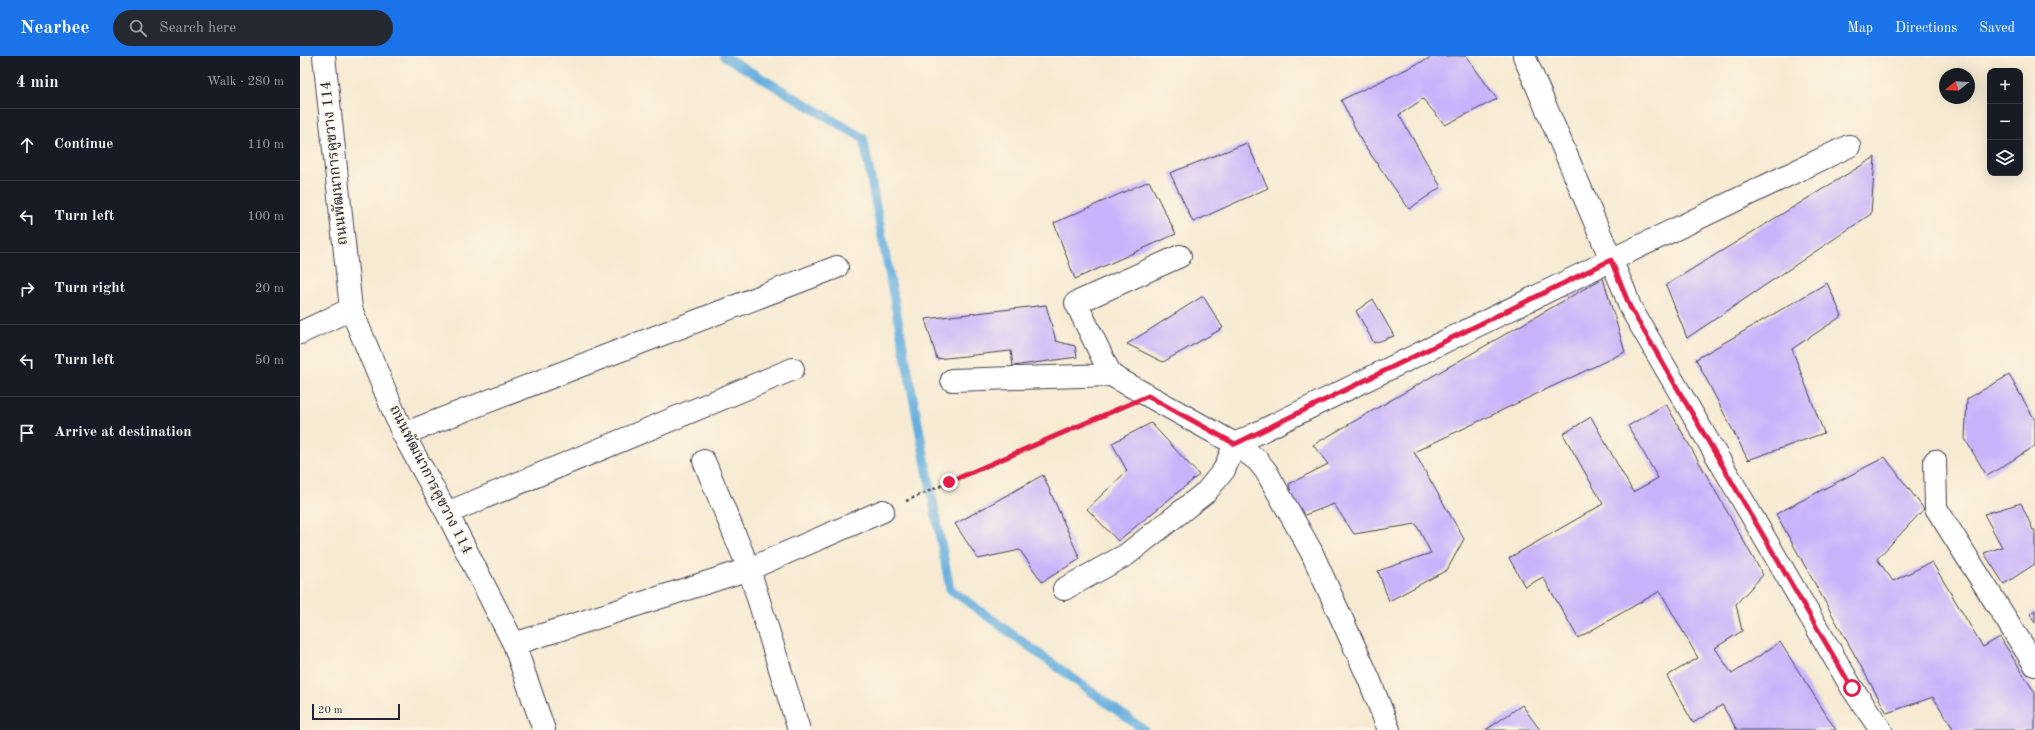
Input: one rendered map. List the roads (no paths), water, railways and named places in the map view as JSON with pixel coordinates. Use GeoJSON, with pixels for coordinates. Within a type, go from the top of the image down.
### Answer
{"type":"FeatureCollection","features":[{"type":"Feature","properties":{"kind":"street","name":"ถนนพัฒนาการคูขวาง 114"},"geometry":{"type":"LineString","coordinates":[[324,56],[351,309],[403,434],[447,513],[514,644],[544,730]]}},
{"type":"Feature","properties":{"kind":"street"},"geometry":{"type":"LineString","coordinates":[[1524,56],[1630,307],[1852,688],[1881,730]]}},
{"type":"Feature","properties":{"kind":"street"},"geometry":{"type":"LineString","coordinates":[[1064,589],[1126,555],[1206,492],[1224,470],[1235,444],[1848,146]]}},
{"type":"Feature","properties":{"kind":"street"},"geometry":{"type":"LineString","coordinates":[[1111,375],[1076,303],[1180,256]]}},
{"type":"Feature","properties":{"kind":"street"},"geometry":{"type":"LineString","coordinates":[[403,434],[837,267]]}},
{"type":"Feature","properties":{"kind":"street"},"geometry":{"type":"LineString","coordinates":[[300,333],[351,309]]}},
{"type":"Feature","properties":{"kind":"street"},"geometry":{"type":"LineString","coordinates":[[447,513],[793,369]]}},
{"type":"Feature","properties":{"kind":"street"},"geometry":{"type":"LineString","coordinates":[[952,380],[1111,375],[1235,444],[1257,460],[1266,471],[1310,551],[1372,685],[1389,730]]}},
{"type":"Feature","properties":{"kind":"street"},"geometry":{"type":"LineString","coordinates":[[704,461],[748,569],[799,730]]}},
{"type":"Feature","properties":{"kind":"street"},"geometry":{"type":"LineString","coordinates":[[1936,461],[1936,508],[2035,665]]}},
{"type":"Feature","properties":{"kind":"street"},"geometry":{"type":"LineString","coordinates":[[514,644],[748,569],[884,511]]}},
{"type":"Feature","properties":{"kind":"waterway"},"geometry":{"type":"LineString","coordinates":[[724,56],[863,138],[950,589],[1144,730]]}}]}
